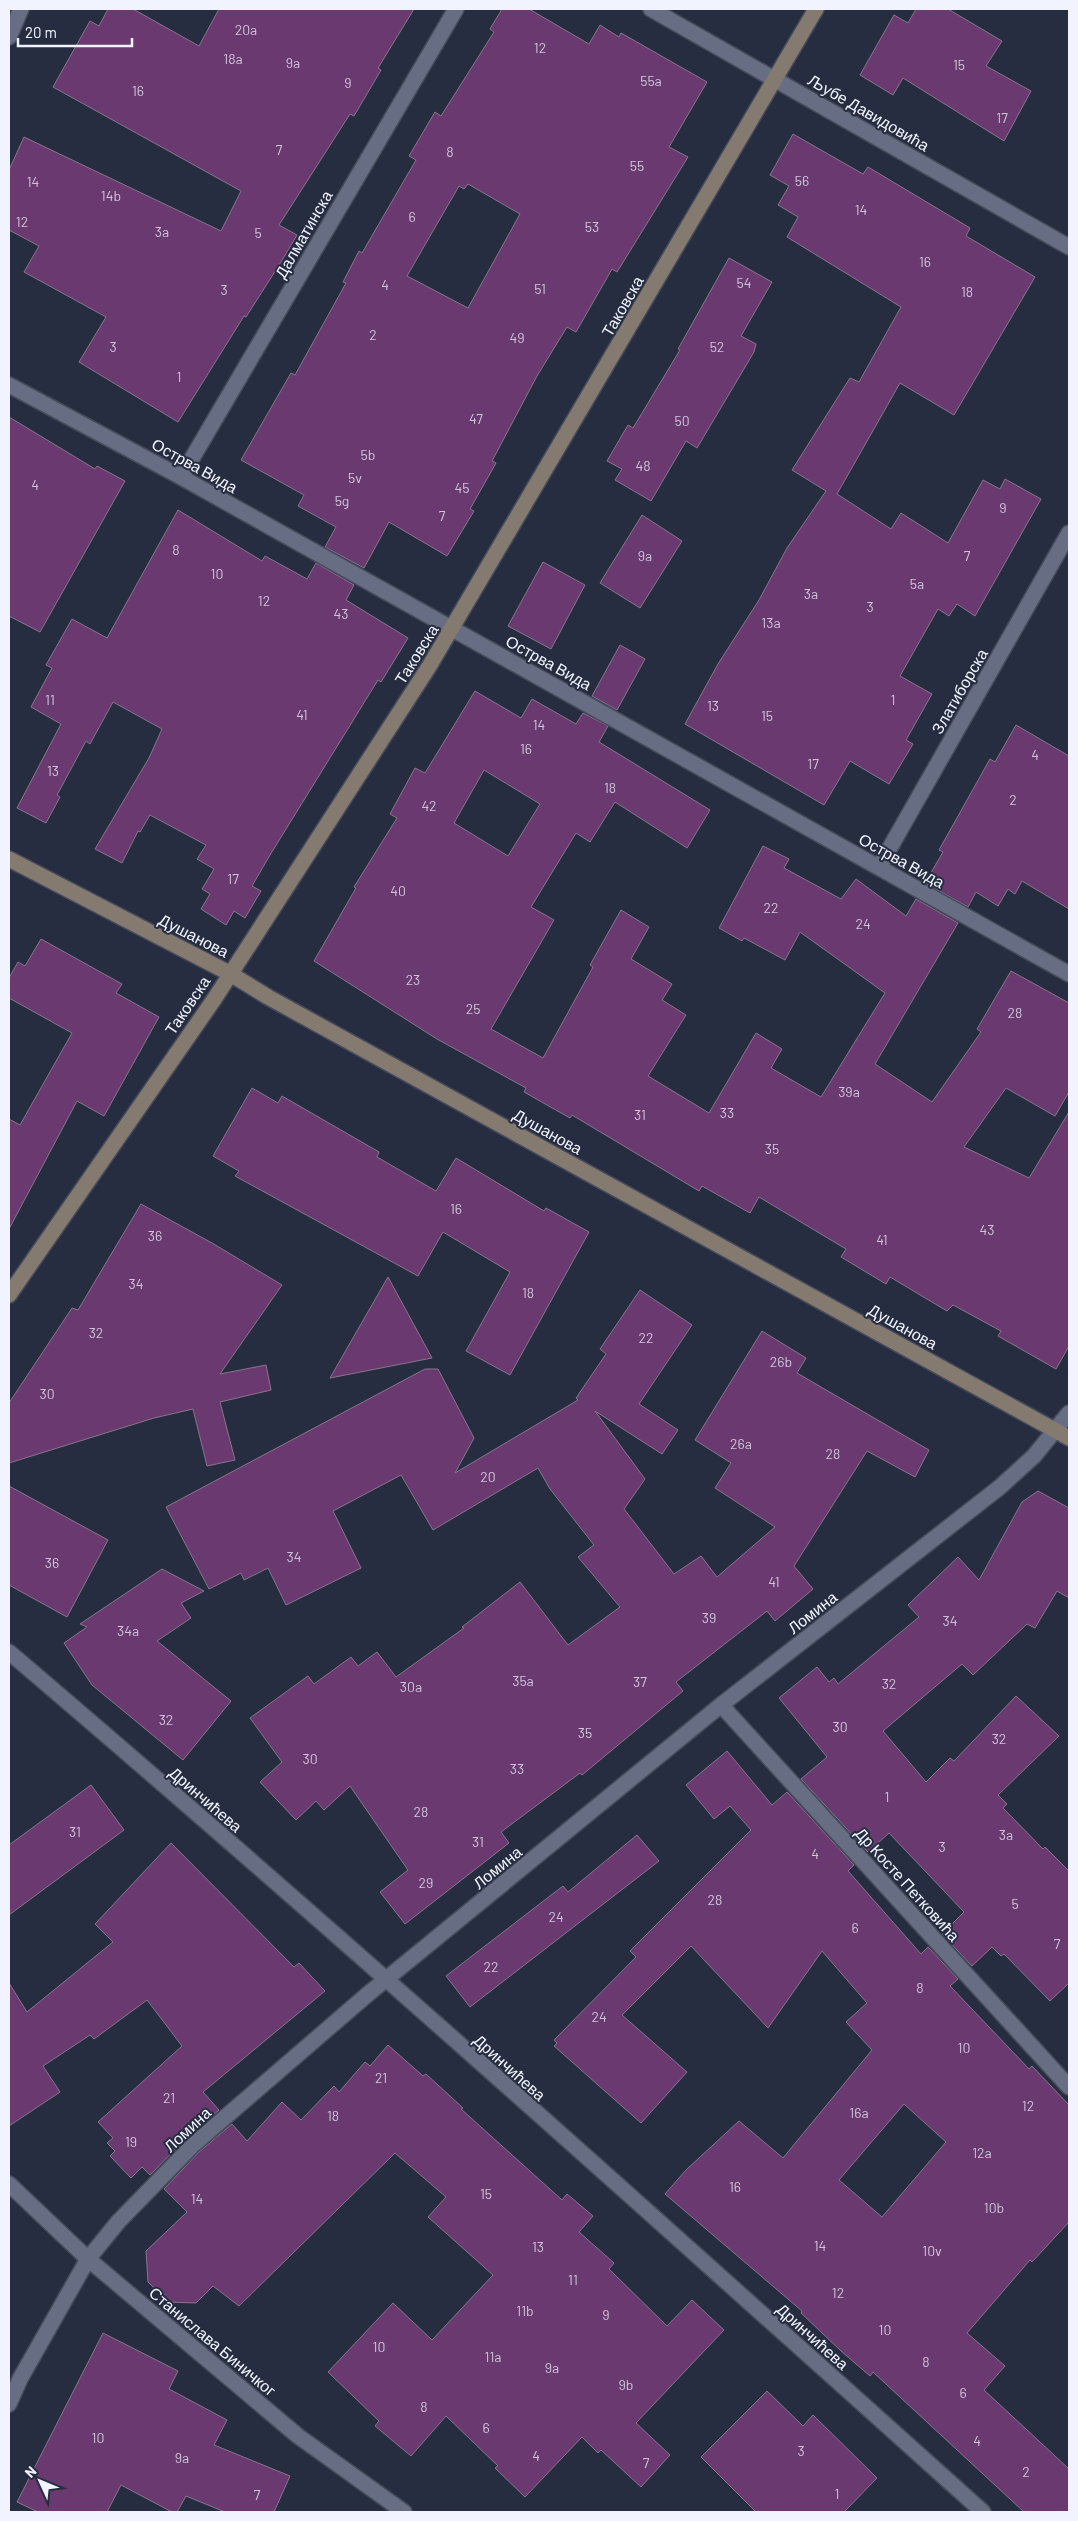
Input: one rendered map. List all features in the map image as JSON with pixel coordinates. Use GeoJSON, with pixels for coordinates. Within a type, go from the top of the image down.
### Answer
{"type":"FeatureCollection","features":[{"type":"Feature","properties":{"kind":"street"},"geometry":{"type":"LineString","coordinates":[[9,37],[21,9]]}},
{"type":"Feature","properties":{"kind":"street","name":"Далматинска"},"geometry":{"type":"LineString","coordinates":[[181,477],[456,9]]}},
{"type":"Feature","properties":{"kind":"street","name":"Љубе Давидовића"},"geometry":{"type":"LineString","coordinates":[[651,9],[1069,246]]}},
{"type":"Feature","properties":{"kind":"street","name":"Таковска"},"geometry":{"type":"LineString","coordinates":[[9,1295],[229,974],[452,628],[816,9]]}},
{"type":"Feature","properties":{"kind":"street","name":"Острва Вида"},"geometry":{"type":"LineString","coordinates":[[9,385],[181,477],[1069,974]]}},
{"type":"Feature","properties":{"kind":"street","name":"Златиборска"},"geometry":{"type":"LineString","coordinates":[[879,867],[1069,533]]}},
{"type":"Feature","properties":{"kind":"street","name":"Душанова"},"geometry":{"type":"LineString","coordinates":[[9,859],[229,974],[1069,1438]]}},
{"type":"Feature","properties":{"kind":"street","name":"Ломина"},"geometry":{"type":"LineString","coordinates":[[9,2404],[20,2379],[88,2259],[118,2222],[194,2145],[385,1980],[721,1705],[1000,1487],[1034,1456],[1069,1412]]}},
{"type":"Feature","properties":{"kind":"street","name":"Дринчићева"},"geometry":{"type":"LineString","coordinates":[[9,1652],[144,1767],[983,2512]]}},
{"type":"Feature","properties":{"kind":"street","name":"Др Косте Петковића"},"geometry":{"type":"LineString","coordinates":[[721,1705],[1069,2087]]}},
{"type":"Feature","properties":{"kind":"street","name":"Станислава Биничког"},"geometry":{"type":"LineString","coordinates":[[9,2184],[88,2259],[298,2436],[404,2512]]}},
{"type":"Feature","properties":{"kind":"building"},"geometry":{"type":"Polygon","coordinates":[[[108,9],[133,9],[199,46],[219,9],[414,9],[378,68],[381,70],[354,116],[350,114],[279,225],[297,235],[178,422],[79,362],[106,317],[24,272],[39,246],[9,230],[9,170],[24,137],[221,231],[241,191],[53,87],[90,21],[99,26],[108,9]]]}},
{"type":"Feature","properties":{"kind":"building"},"geometry":{"type":"Polygon","coordinates":[[[502,9],[529,9],[589,44],[600,25],[619,37],[621,33],[707,82],[669,147],[688,157],[617,272],[612,269],[576,332],[567,327],[537,376],[492,461],[496,463],[470,509],[474,511],[447,556],[389,522],[364,568],[325,547],[336,527],[298,506],[304,495],[241,460],[291,373],[295,375],[346,283],[343,282],[359,251],[362,253],[416,160],[409,156],[435,112],[441,116],[494,32],[490,29],[502,9]],[[468,184],[464,189],[459,186],[407,276],[468,308],[520,214],[468,184]]]}},
{"type":"Feature","properties":{"kind":"building"},"geometry":{"type":"Polygon","coordinates":[[[916,9],[948,9],[1002,41],[986,66],[1031,91],[1004,141],[903,78],[893,95],[860,75],[894,15],[908,23],[916,9]]]}},
{"type":"Feature","properties":{"kind":"building"},"geometry":{"type":"Polygon","coordinates":[[[793,134],[863,174],[868,167],[970,228],[966,236],[1035,277],[954,415],[900,383],[837,494],[891,529],[901,513],[948,543],[983,480],[1000,489],[1005,479],[1041,499],[975,616],[957,604],[949,616],[938,609],[900,676],[932,694],[906,740],[913,744],[889,784],[850,761],[824,805],[685,724],[718,664],[759,600],[787,548],[826,491],[792,470],[850,378],[859,382],[901,307],[787,237],[798,217],[778,205],[789,186],[770,175],[793,134]]]}},
{"type":"Feature","properties":{"kind":"building"},"geometry":{"type":"Polygon","coordinates":[[[729,258],[772,282],[741,336],[756,344],[754,352],[697,448],[686,441],[651,501],[615,480],[622,469],[607,461],[628,425],[633,428],[680,350],[678,349],[729,258]]]}},
{"type":"Feature","properties":{"kind":"building"},"geometry":{"type":"Polygon","coordinates":[[[9,417],[95,469],[97,466],[125,481],[40,632],[9,616],[9,417]]]}},
{"type":"Feature","properties":{"kind":"building"},"geometry":{"type":"Polygon","coordinates":[[[178,510],[262,561],[265,556],[307,579],[316,563],[354,585],[346,600],[408,638],[381,682],[378,680],[270,855],[252,886],[261,891],[245,918],[234,911],[226,925],[201,909],[210,894],[202,889],[214,869],[197,859],[206,845],[150,815],[140,832],[138,831],[122,863],[95,849],[149,758],[162,729],[113,702],[90,744],[86,741],[57,795],[60,797],[46,823],[17,808],[61,724],[31,707],[52,668],[46,665],[72,619],[107,638],[178,510]]]}},
{"type":"Feature","properties":{"kind":"building"},"geometry":{"type":"Polygon","coordinates":[[[642,515],[682,541],[640,608],[600,583],[642,515]]]}},
{"type":"Feature","properties":{"kind":"building"},"geometry":{"type":"Polygon","coordinates":[[[543,562],[585,585],[551,649],[508,626],[543,562]]]}},
{"type":"Feature","properties":{"kind":"building"},"geometry":{"type":"Polygon","coordinates":[[[620,645],[645,659],[617,710],[592,696],[620,645]]]}},
{"type":"Feature","properties":{"kind":"building"},"geometry":{"type":"Polygon","coordinates":[[[475,691],[521,718],[532,699],[576,724],[583,713],[608,726],[599,742],[710,810],[687,848],[615,802],[590,842],[576,833],[531,907],[554,920],[491,1029],[543,1058],[593,967],[590,965],[621,910],[649,927],[631,959],[672,984],[662,1000],[686,1015],[648,1076],[709,1113],[756,1033],[782,1049],[771,1068],[821,1097],[885,993],[800,932],[785,960],[744,938],[742,941],[719,928],[763,846],[789,859],[784,868],[841,899],[856,879],[906,916],[916,899],[958,923],[875,1064],[932,1102],[981,1032],[977,1029],[1011,971],[1069,1003],[1069,1092],[1055,1116],[1006,1088],[964,1147],[1029,1178],[1069,1112],[1069,1346],[1056,1369],[998,1336],[1001,1331],[953,1305],[947,1311],[890,1277],[886,1284],[841,1257],[846,1249],[759,1197],[750,1213],[702,1186],[699,1191],[572,1115],[570,1118],[524,1092],[526,1088],[437,1039],[314,961],[356,888],[354,887],[397,818],[390,814],[415,768],[425,773],[475,691]],[[484,770],[454,823],[508,856],[540,804],[484,770]]]}},
{"type":"Feature","properties":{"kind":"building"},"geometry":{"type":"Polygon","coordinates":[[[1016,725],[1069,756],[1069,909],[1022,881],[1015,894],[1008,889],[998,906],[976,892],[968,907],[925,883],[943,852],[939,850],[990,759],[995,762],[1016,725]]]}},
{"type":"Feature","properties":{"kind":"building"},"geometry":{"type":"Polygon","coordinates":[[[41,939],[122,984],[116,993],[159,1017],[104,1116],[77,1101],[9,1229],[9,1119],[20,1125],[72,1033],[9,998],[9,978],[18,962],[25,966],[41,939]]]}},
{"type":"Feature","properties":{"kind":"building"},"geometry":{"type":"Polygon","coordinates":[[[252,1088],[278,1103],[282,1096],[379,1152],[377,1157],[436,1191],[456,1158],[544,1211],[546,1208],[589,1232],[510,1375],[466,1351],[510,1272],[443,1232],[418,1276],[235,1176],[239,1171],[213,1156],[252,1088]]]}},
{"type":"Feature","properties":{"kind":"building"},"geometry":{"type":"Polygon","coordinates":[[[141,1204],[212,1243],[282,1285],[220,1374],[266,1365],[271,1390],[220,1402],[235,1460],[207,1466],[193,1409],[154,1418],[9,1463],[9,1403],[72,1308],[78,1310],[141,1204]]]}},
{"type":"Feature","properties":{"kind":"building"},"geometry":{"type":"Polygon","coordinates":[[[388,1277],[432,1358],[330,1378],[388,1277]]]}},
{"type":"Feature","properties":{"kind":"building"},"geometry":{"type":"Polygon","coordinates":[[[640,1290],[692,1325],[639,1404],[678,1430],[662,1454],[595,1411],[645,1479],[624,1509],[674,1574],[701,1556],[717,1577],[775,1527],[715,1488],[731,1463],[695,1440],[762,1331],[806,1358],[797,1373],[929,1450],[915,1477],[867,1451],[794,1566],[813,1589],[775,1621],[767,1611],[676,1682],[683,1691],[582,1775],[580,1773],[501,1832],[509,1843],[405,1924],[380,1892],[408,1870],[350,1786],[324,1810],[316,1801],[296,1820],[260,1782],[282,1762],[250,1718],[308,1676],[314,1684],[351,1657],[358,1666],[377,1652],[396,1677],[464,1628],[462,1627],[520,1582],[568,1645],[620,1607],[578,1557],[594,1545],[550,1489],[538,1468],[433,1530],[401,1475],[333,1511],[361,1568],[286,1605],[268,1568],[244,1580],[241,1573],[209,1589],[166,1507],[425,1369],[438,1369],[474,1438],[455,1473],[578,1400],[576,1398],[606,1354],[600,1349],[640,1290]]]}},
{"type":"Feature","properties":{"kind":"building"},"geometry":{"type":"Polygon","coordinates":[[[9,1486],[108,1540],[67,1617],[9,1585],[9,1486]]]}},
{"type":"Feature","properties":{"kind":"building"},"geometry":{"type":"Polygon","coordinates":[[[1038,1491],[1069,1508],[1069,1598],[1057,1591],[1035,1628],[1027,1624],[973,1675],[962,1664],[883,1731],[926,1782],[950,1758],[954,1761],[1016,1696],[1059,1736],[998,1795],[1007,1804],[1003,1808],[1043,1849],[1045,1847],[1069,1871],[1069,1983],[1050,2001],[1004,1954],[1001,1956],[992,1947],[972,1966],[942,1934],[964,1912],[889,1833],[868,1852],[801,1779],[827,1757],[779,1698],[817,1667],[829,1682],[834,1678],[838,1684],[919,1617],[908,1605],[958,1557],[979,1580],[1022,1502],[1038,1491]]]}},
{"type":"Feature","properties":{"kind":"building"},"geometry":{"type":"Polygon","coordinates":[[[162,1569],[204,1591],[181,1603],[191,1618],[157,1641],[231,1701],[183,1760],[92,1685],[64,1643],[87,1627],[80,1624],[162,1569]]]}},
{"type":"Feature","properties":{"kind":"building"},"geometry":{"type":"Polygon","coordinates":[[[727,1751],[772,1805],[787,1792],[854,1865],[848,1871],[921,1954],[928,1947],[958,1979],[950,1986],[1029,2069],[1032,2066],[1069,2105],[1069,2222],[1032,2262],[1030,2260],[967,2333],[1005,2366],[984,2390],[1069,2469],[1069,2512],[1024,2512],[873,2372],[870,2376],[801,2313],[802,2311],[665,2194],[686,2170],[739,2121],[783,2158],[872,2050],[846,2022],[867,2003],[822,1951],[768,2028],[691,1946],[622,2015],[687,2072],[641,2123],[554,2046],[557,2043],[554,2040],[636,1957],[630,1951],[751,1830],[730,1806],[714,1819],[686,1785],[727,1751]],[[904,2104],[839,2180],[882,2217],[946,2142],[904,2104]]]}},
{"type":"Feature","properties":{"kind":"building"},"geometry":{"type":"Polygon","coordinates":[[[91,1785],[124,1830],[9,1915],[9,1845],[91,1785]]]}},
{"type":"Feature","properties":{"kind":"building"},"geometry":{"type":"Polygon","coordinates":[[[637,1835],[659,1861],[470,2007],[446,1976],[563,1886],[568,1892],[637,1835]]]}},
{"type":"Feature","properties":{"kind":"building"},"geometry":{"type":"Polygon","coordinates":[[[171,1843],[294,1967],[299,1963],[325,1991],[203,2092],[219,2110],[186,2138],[150,2175],[142,2167],[131,2178],[110,2156],[115,2151],[107,2143],[113,2138],[98,2122],[182,2046],[147,2000],[94,2039],[90,2035],[43,2066],[60,2092],[9,2126],[9,1983],[27,2012],[113,1942],[95,1924],[171,1843]]]}},
{"type":"Feature","properties":{"kind":"building"},"geometry":{"type":"Polygon","coordinates":[[[388,2045],[423,2076],[426,2074],[463,2108],[461,2109],[562,2200],[567,2194],[593,2216],[579,2232],[614,2263],[609,2269],[667,2326],[692,2300],[724,2330],[636,2423],[670,2455],[641,2487],[601,2450],[598,2453],[582,2437],[525,2497],[495,2468],[498,2466],[446,2416],[411,2456],[375,2426],[379,2421],[328,2372],[393,2303],[432,2340],[493,2275],[428,2217],[446,2197],[395,2153],[239,2306],[213,2286],[196,2303],[168,2302],[148,2282],[146,2251],[187,2212],[164,2189],[199,2152],[232,2124],[247,2141],[282,2102],[301,2120],[334,2086],[339,2092],[365,2062],[370,2066],[388,2045]]]}},
{"type":"Feature","properties":{"kind":"building"},"geometry":{"type":"Polygon","coordinates":[[[103,2333],[178,2371],[169,2389],[227,2420],[214,2445],[290,2476],[274,2512],[225,2512],[186,2496],[177,2512],[172,2512],[121,2485],[107,2512],[38,2512],[17,2502],[103,2333]]]}},
{"type":"Feature","properties":{"kind":"building"},"geometry":{"type":"Polygon","coordinates":[[[767,2391],[803,2426],[813,2415],[877,2478],[844,2512],[756,2512],[701,2457],[767,2391]]]}}]}
